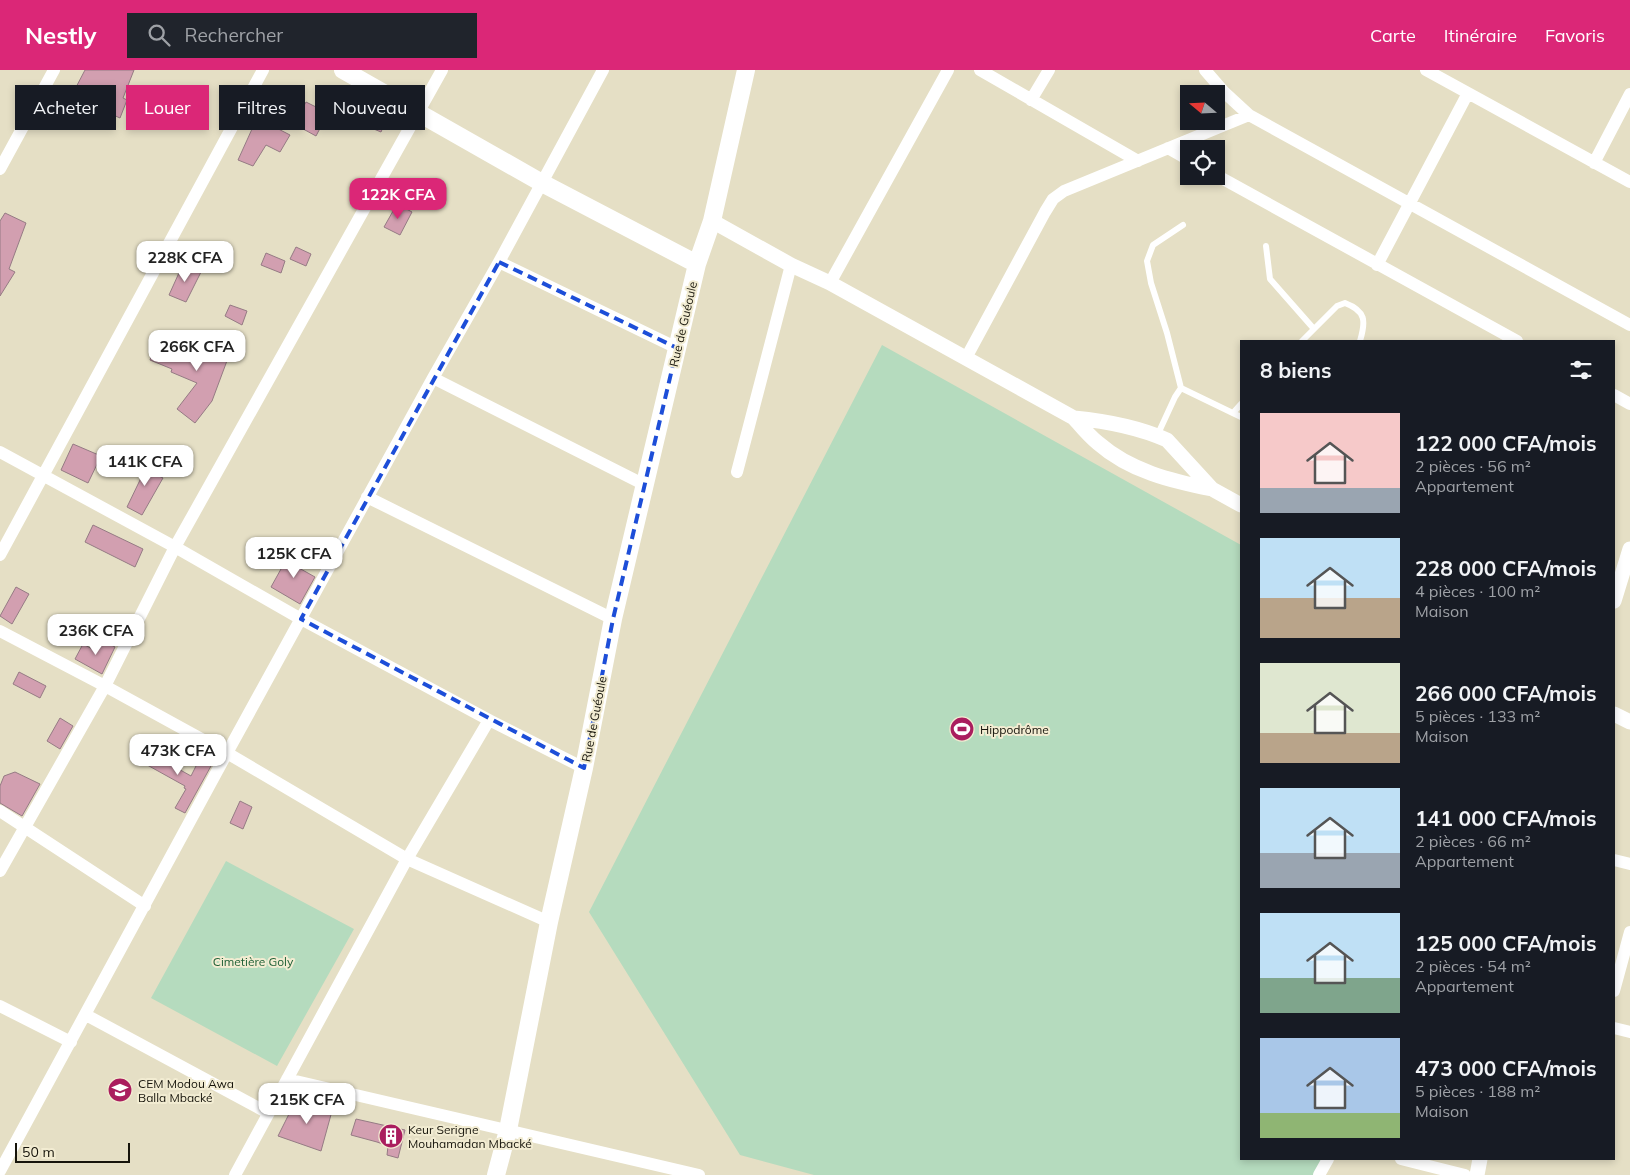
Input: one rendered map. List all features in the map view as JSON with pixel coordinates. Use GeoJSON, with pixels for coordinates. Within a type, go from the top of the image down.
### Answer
{"type":"FeatureCollection","features":[{"type":"Feature","properties":{"kind":"main road"},"geometry":{"type":"LineString","coordinates":[[343,70],[370,85]]}},
{"type":"Feature","properties":{"kind":"main road","name":"Rue de Guéoule"},"geometry":{"type":"LineString","coordinates":[[496,1175],[508,1130],[549,922],[584,768],[614,619],[697,264],[712,221],[746,70]]}},
{"type":"Feature","properties":{"kind":"main road"},"geometry":{"type":"LineString","coordinates":[[425,116],[542,183],[697,264]]}},
{"type":"Feature","properties":{"kind":"street"},"geometry":{"type":"LineString","coordinates":[[0,169],[54,70]]}},
{"type":"Feature","properties":{"kind":"street"},"geometry":{"type":"LineString","coordinates":[[0,555],[263,70]]}},
{"type":"Feature","properties":{"kind":"street"},"geometry":{"type":"LineString","coordinates":[[425,100],[442,70]]}},
{"type":"Feature","properties":{"kind":"street"},"geometry":{"type":"LineString","coordinates":[[0,1171],[145,906],[226,753],[499,262],[603,70]]}},
{"type":"Feature","properties":{"kind":"street"},"geometry":{"type":"LineString","coordinates":[[830,283],[948,70]]}},
{"type":"Feature","properties":{"kind":"street"},"geometry":{"type":"LineString","coordinates":[[980,70],[1138,160]]}},
{"type":"Feature","properties":{"kind":"street"},"geometry":{"type":"LineString","coordinates":[[1031,100],[1049,70]]}},
{"type":"Feature","properties":{"kind":"street"},"geometry":{"type":"LineString","coordinates":[[1205,70],[1224,92],[1249,115],[1630,324]]}},
{"type":"Feature","properties":{"kind":"street"},"geometry":{"type":"LineString","coordinates":[[1426,70],[1630,182]]}},
{"type":"Feature","properties":{"kind":"street"},"geometry":{"type":"LineString","coordinates":[[1377,264],[1468,93]]}},
{"type":"Feature","properties":{"kind":"street"},"geometry":{"type":"LineString","coordinates":[[1594,163],[1630,94]]}},
{"type":"Feature","properties":{"kind":"street"},"geometry":{"type":"LineString","coordinates":[[966,358],[1053,199],[1064,191],[1249,115]]}},
{"type":"Feature","properties":{"kind":"street"},"geometry":{"type":"LineString","coordinates":[[0,871],[105,686],[175,546],[408,130]]}},
{"type":"Feature","properties":{"kind":"street"},"geometry":{"type":"LineString","coordinates":[[1168,148],[1180,155]]}},
{"type":"Feature","properties":{"kind":"street"},"geometry":{"type":"LineString","coordinates":[[1225,180],[1514,340]]}},
{"type":"Feature","properties":{"kind":"street"},"geometry":{"type":"LineString","coordinates":[[712,221],[791,265],[830,283],[1074,418],[1097,443],[1130,465],[1168,480],[1212,488]]}},
{"type":"Feature","properties":{"kind":"street"},"geometry":{"type":"LineString","coordinates":[[499,262],[677,348]]}},
{"type":"Feature","properties":{"kind":"street"},"geometry":{"type":"LineString","coordinates":[[737,472],[791,265]]}},
{"type":"Feature","properties":{"kind":"street"},"geometry":{"type":"LineString","coordinates":[[433,378],[646,485]]}},
{"type":"Feature","properties":{"kind":"street"},"geometry":{"type":"LineString","coordinates":[[1615,396],[1630,404]]}},
{"type":"Feature","properties":{"kind":"street"},"geometry":{"type":"LineString","coordinates":[[1074,418],[1118,425],[1167,440],[1212,488],[1240,503]]}},
{"type":"Feature","properties":{"kind":"street"},"geometry":{"type":"LineString","coordinates":[[0,452],[175,546],[301,619],[489,720],[584,768]]}},
{"type":"Feature","properties":{"kind":"street"},"geometry":{"type":"LineString","coordinates":[[367,497],[614,619]]}},
{"type":"Feature","properties":{"kind":"street"},"geometry":{"type":"LineString","coordinates":[[1615,598],[1630,549]]}},
{"type":"Feature","properties":{"kind":"street"},"geometry":{"type":"LineString","coordinates":[[0,631],[226,753],[407,859],[549,922]]}},
{"type":"Feature","properties":{"kind":"street"},"geometry":{"type":"LineString","coordinates":[[1615,714],[1630,722]]}},
{"type":"Feature","properties":{"kind":"street"},"geometry":{"type":"LineString","coordinates":[[235,1175],[407,859],[489,720]]}},
{"type":"Feature","properties":{"kind":"street"},"geometry":{"type":"LineString","coordinates":[[0,811],[145,906]]}},
{"type":"Feature","properties":{"kind":"street"},"geometry":{"type":"LineString","coordinates":[[1615,860],[1630,864]]}},
{"type":"Feature","properties":{"kind":"street"},"geometry":{"type":"LineString","coordinates":[[1615,987],[1630,932]]}},
{"type":"Feature","properties":{"kind":"street"},"geometry":{"type":"LineString","coordinates":[[0,1006],[71,1042]]}},
{"type":"Feature","properties":{"kind":"street"},"geometry":{"type":"LineString","coordinates":[[86,1015],[268,1113]]}},
{"type":"Feature","properties":{"kind":"street"},"geometry":{"type":"LineString","coordinates":[[1615,1028],[1630,1032]]}},
{"type":"Feature","properties":{"kind":"street"},"geometry":{"type":"LineString","coordinates":[[287,1079],[699,1175]]}},
{"type":"Feature","properties":{"kind":"street"},"geometry":{"type":"LineString","coordinates":[[1319,1175],[1327,1160]]}},
{"type":"Feature","properties":{"kind":"street"},"geometry":{"type":"LineString","coordinates":[[1405,1160],[1465,1175]]}},
{"type":"Feature","properties":{"kind":"street"},"geometry":{"type":"LineString","coordinates":[[1477,1175],[1480,1160]]}},
{"type":"Feature","properties":{"kind":"lane"},"geometry":{"type":"LineString","coordinates":[[1157,436],[1181,388],[1167,333],[1151,283],[1147,260],[1153,245],[1183,225]]}},
{"type":"Feature","properties":{"kind":"lane"},"geometry":{"type":"LineString","coordinates":[[1266,246],[1270,279],[1314,329]]}},
{"type":"Feature","properties":{"kind":"lane"},"geometry":{"type":"LineString","coordinates":[[1303,340],[1337,306],[1345,303],[1356,307],[1363,317],[1364,328],[1360,340]]}},
{"type":"Feature","properties":{"kind":"lane"},"geometry":{"type":"LineString","coordinates":[[1181,388],[1240,416]]}},
{"type":"Feature","properties":{"kind":"lane"},"geometry":{"type":"LineString","coordinates":[[1233,413],[1240,405]]}},
{"type":"Feature","properties":{"kind":"highlighted area"},"geometry":{"type":"Polygon","coordinates":[[[499,262],[677,348],[613,619],[584,768],[301,619],[499,262]]]}},
{"type":"Feature","properties":{"kind":"green space","name":"Hippodrôme"},"geometry":{"type":"Polygon","coordinates":[[[882,345],[1240,544],[1240,1160],[1323,1160],[1315,1175],[814,1175],[740,1155],[589,912],[882,345]]]}},
{"type":"Feature","properties":{"kind":"green space","name":"Cimetière Goly"},"geometry":{"type":"Polygon","coordinates":[[[226,861],[354,929],[277,1066],[151,998],[226,861]]]}},
{"type":"Feature","properties":{"kind":"building"},"geometry":{"type":"Polygon","coordinates":[[[85,70],[134,70],[128,85],[126,85],[123,98],[126,100],[126,103],[120,118],[116,116],[116,85],[77,85],[85,70]]]}},
{"type":"Feature","properties":{"kind":"building"},"geometry":{"type":"Polygon","coordinates":[[[306,102],[315,106],[315,130],[319,130],[316,136],[305,130],[306,102]]]}},
{"type":"Feature","properties":{"kind":"building"},"geometry":{"type":"Polygon","coordinates":[[[252,130],[280,130],[290,135],[280,152],[266,145],[253,166],[238,160],[252,130]]]}},
{"type":"Feature","properties":{"kind":"building"},"geometry":{"type":"Polygon","coordinates":[[[397,204],[412,212],[400,235],[384,227],[397,204]]]}},
{"type":"Feature","properties":{"kind":"building"},"geometry":{"type":"Polygon","coordinates":[[[5,213],[26,223],[9,269],[15,272],[0,296],[0,221],[5,213]]]}},
{"type":"Feature","properties":{"kind":"building"},"geometry":{"type":"Polygon","coordinates":[[[296,247],[311,254],[306,266],[290,259],[296,247]]]}},
{"type":"Feature","properties":{"kind":"building"},"geometry":{"type":"Polygon","coordinates":[[[266,253],[285,261],[281,273],[261,265],[266,253]]]}},
{"type":"Feature","properties":{"kind":"building"},"geometry":{"type":"Polygon","coordinates":[[[183,264],[201,272],[186,302],[169,295],[183,264]]]}},
{"type":"Feature","properties":{"kind":"building"},"geometry":{"type":"Polygon","coordinates":[[[230,305],[247,311],[242,325],[225,316],[230,305]]]}},
{"type":"Feature","properties":{"kind":"building"},"geometry":{"type":"Polygon","coordinates":[[[193,331],[231,350],[212,401],[195,423],[177,409],[197,383],[171,372],[172,369],[150,360],[154,349],[179,359],[193,331]]]}},
{"type":"Feature","properties":{"kind":"building"},"geometry":{"type":"Polygon","coordinates":[[[73,444],[101,456],[88,483],[61,470],[73,444]]]}},
{"type":"Feature","properties":{"kind":"building"},"geometry":{"type":"Polygon","coordinates":[[[147,457],[157,463],[151,472],[163,478],[142,515],[127,507],[141,478],[136,474],[147,457]]]}},
{"type":"Feature","properties":{"kind":"building"},"geometry":{"type":"Polygon","coordinates":[[[93,525],[143,549],[135,567],[85,542],[93,525]]]}},
{"type":"Feature","properties":{"kind":"building"},"geometry":{"type":"Polygon","coordinates":[[[295,549],[305,554],[299,568],[315,577],[300,604],[271,587],[286,560],[288,561],[295,549]]]}},
{"type":"Feature","properties":{"kind":"building"},"geometry":{"type":"Polygon","coordinates":[[[16,587],[29,594],[12,624],[0,616],[16,587]]]}},
{"type":"Feature","properties":{"kind":"building"},"geometry":{"type":"Polygon","coordinates":[[[102,640],[115,647],[102,674],[75,659],[83,644],[96,651],[102,640]]]}},
{"type":"Feature","properties":{"kind":"building"},"geometry":{"type":"Polygon","coordinates":[[[19,672],[46,686],[40,698],[13,684],[19,672]]]}},
{"type":"Feature","properties":{"kind":"building"},"geometry":{"type":"Polygon","coordinates":[[[60,718],[73,726],[60,749],[47,741],[60,718]]]}},
{"type":"Feature","properties":{"kind":"building"},"geometry":{"type":"Polygon","coordinates":[[[148,746],[161,753],[159,758],[191,776],[199,760],[211,766],[185,813],[175,808],[186,789],[184,788],[185,786],[140,761],[148,746]]]}},
{"type":"Feature","properties":{"kind":"building"},"geometry":{"type":"Polygon","coordinates":[[[15,772],[40,784],[22,816],[0,803],[0,786],[4,776],[15,772]]]}},
{"type":"Feature","properties":{"kind":"building"},"geometry":{"type":"Polygon","coordinates":[[[240,801],[252,807],[243,829],[230,823],[240,801]]]}},
{"type":"Feature","properties":{"kind":"building"},"geometry":{"type":"Polygon","coordinates":[[[296,1100],[332,1111],[321,1151],[278,1136],[296,1100]]]}},
{"type":"Feature","properties":{"kind":"building"},"geometry":{"type":"Polygon","coordinates":[[[356,1119],[405,1130],[398,1158],[387,1155],[388,1146],[351,1135],[356,1119]]]}},
{"type":"Feature","properties":{"kind":"place","name":"Hippodrôme"},"geometry":{"type":"Point","coordinates":[962,729]}},
{"type":"Feature","properties":{"kind":"place","name":"CEM Modou Awa Balla Mbacké"},"geometry":{"type":"Point","coordinates":[120,1090]}},
{"type":"Feature","properties":{"kind":"place","name":"Keur Serigne Mouhamadan Mbacké"},"geometry":{"type":"Point","coordinates":[391,1136]}}]}
